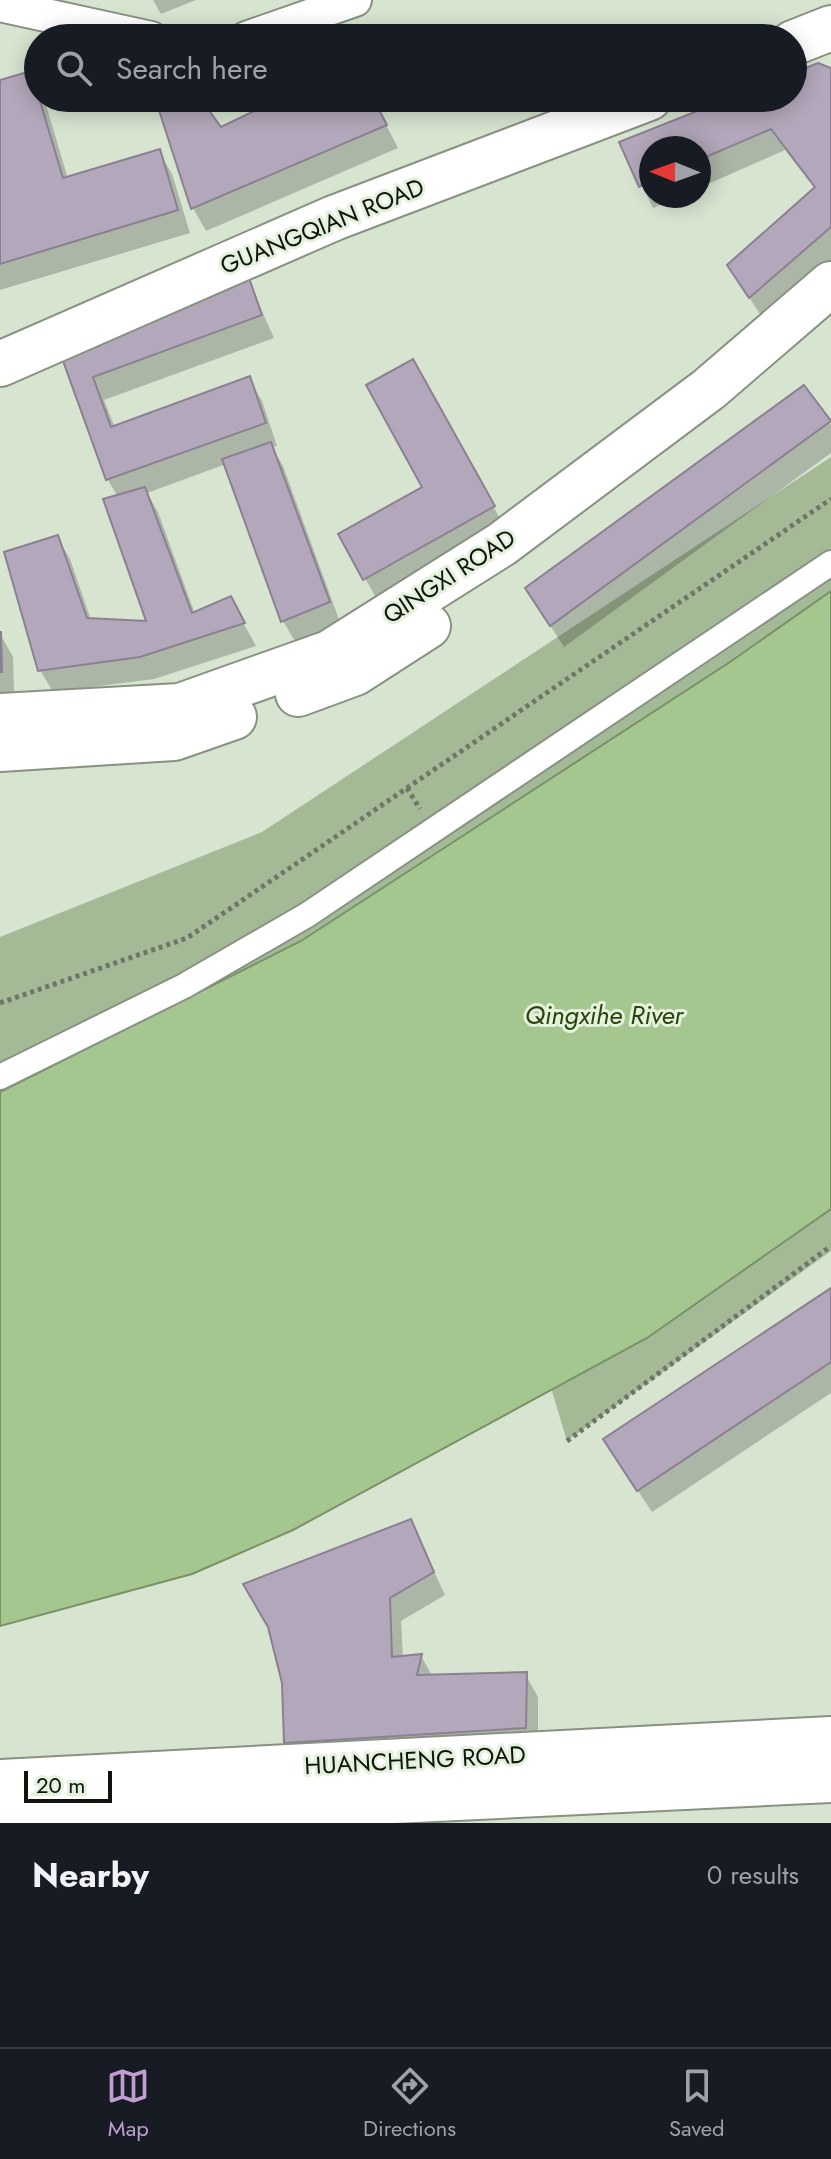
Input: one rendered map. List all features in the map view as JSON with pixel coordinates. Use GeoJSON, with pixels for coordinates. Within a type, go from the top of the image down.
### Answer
{"type":"FeatureCollection","features":[{"type":"Feature","properties":{"kind":"main road"},"geometry":{"type":"LineString","coordinates":[[807,37],[831,28]]}},
{"type":"Feature","properties":{"kind":"main road","name":"GUANGQIAN ROAD"},"geometry":{"type":"LineString","coordinates":[[0,364],[334,218],[612,112]]}},
{"type":"Feature","properties":{"kind":"main road","name":"QINGXI ROAD"},"geometry":{"type":"LineString","coordinates":[[0,716],[180,706],[329,653],[502,544],[709,389],[831,284]]}},
{"type":"Feature","properties":{"kind":"main road","name":"QINGXI ROAD"},"geometry":{"type":"LineString","coordinates":[[0,749],[174,738],[355,673],[524,564],[742,398],[831,321]]}},
{"type":"Feature","properties":{"kind":"main road","name":"HUANCHENG ROAD"},"geometry":{"type":"LineString","coordinates":[[0,1820],[831,1739]]}},
{"type":"Feature","properties":{"kind":"main road","name":"HUANCHENG ROAD"},"geometry":{"type":"LineString","coordinates":[[0,1782],[218,1800],[831,1780]]}},
{"type":"Feature","properties":{"kind":"street"},"geometry":{"type":"LineString","coordinates":[[286,24],[355,0]]}},
{"type":"Feature","properties":{"kind":"street"},"geometry":{"type":"LineString","coordinates":[[0,5],[87,24]]}},
{"type":"Feature","properties":{"kind":"street"},"geometry":{"type":"LineString","coordinates":[[0,1077],[184,986],[307,915],[831,563]]}},
{"type":"Feature","properties":{"kind":"path"},"geometry":{"type":"LineString","coordinates":[[0,1003],[187,938],[831,499]]}},
{"type":"Feature","properties":{"kind":"path"},"geometry":{"type":"LineString","coordinates":[[567,1441],[831,1246]]}},
{"type":"Feature","properties":{"kind":"shaded area"},"geometry":{"type":"Polygon","coordinates":[[[831,457],[831,591],[730,662],[301,941],[0,1092],[0,937],[262,832],[831,457]]]}},
{"type":"Feature","properties":{"kind":"shaded area"},"geometry":{"type":"Polygon","coordinates":[[[831,1209],[831,1251],[567,1441],[551,1388],[647,1338],[831,1209]]]}},
{"type":"Feature","properties":{"kind":"water","name":"Qingxihe River"},"geometry":{"type":"Polygon","coordinates":[[[831,591],[831,1209],[647,1338],[293,1530],[192,1574],[0,1626],[0,1092],[301,941],[730,662],[831,591]]]}},
{"type":"Feature","properties":{"kind":"building"},"geometry":{"type":"Polygon","coordinates":[[[818,63],[831,68],[831,227],[749,298],[727,265],[815,187],[771,129],[711,155],[711,136],[639,136],[639,187],[619,142],[695,112],[807,112],[807,67],[818,63]]]}},
{"type":"Feature","properties":{"kind":"building"},"geometry":{"type":"Polygon","coordinates":[[[24,73],[24,112],[43,112],[63,178],[160,149],[178,210],[0,264],[0,80],[24,73]]]}},
{"type":"Feature","properties":{"kind":"building"},"geometry":{"type":"Polygon","coordinates":[[[160,112],[210,112],[221,127],[252,112],[380,112],[387,125],[191,209],[160,112]]]}},
{"type":"Feature","properties":{"kind":"building"},"geometry":{"type":"Polygon","coordinates":[[[249,278],[262,315],[93,377],[111,427],[250,376],[266,423],[106,480],[58,347],[249,278]]]}},
{"type":"Feature","properties":{"kind":"building"},"geometry":{"type":"Polygon","coordinates":[[[413,359],[495,506],[363,580],[338,534],[422,487],[366,385],[413,359]]]}},
{"type":"Feature","properties":{"kind":"building"},"geometry":{"type":"Polygon","coordinates":[[[804,385],[831,421],[550,626],[525,588],[804,385]]]}},
{"type":"Feature","properties":{"kind":"building"},"geometry":{"type":"Polygon","coordinates":[[[271,442],[330,602],[281,622],[222,459],[271,442]]]}},
{"type":"Feature","properties":{"kind":"building"},"geometry":{"type":"Polygon","coordinates":[[[145,487],[192,613],[231,596],[245,623],[140,657],[38,671],[4,552],[58,535],[87,618],[146,621],[103,499],[145,487]]]}},
{"type":"Feature","properties":{"kind":"building"},"geometry":{"type":"Polygon","coordinates":[[[1,632],[2,672],[0,672],[1,632]]]}},
{"type":"Feature","properties":{"kind":"building"},"geometry":{"type":"Polygon","coordinates":[[[831,1288],[831,1362],[637,1491],[603,1439],[831,1288]]]}},
{"type":"Feature","properties":{"kind":"building"},"geometry":{"type":"Polygon","coordinates":[[[411,1519],[434,1572],[390,1598],[392,1657],[422,1654],[417,1675],[527,1672],[526,1728],[284,1743],[282,1683],[268,1627],[243,1584],[411,1519]]]}}]}
